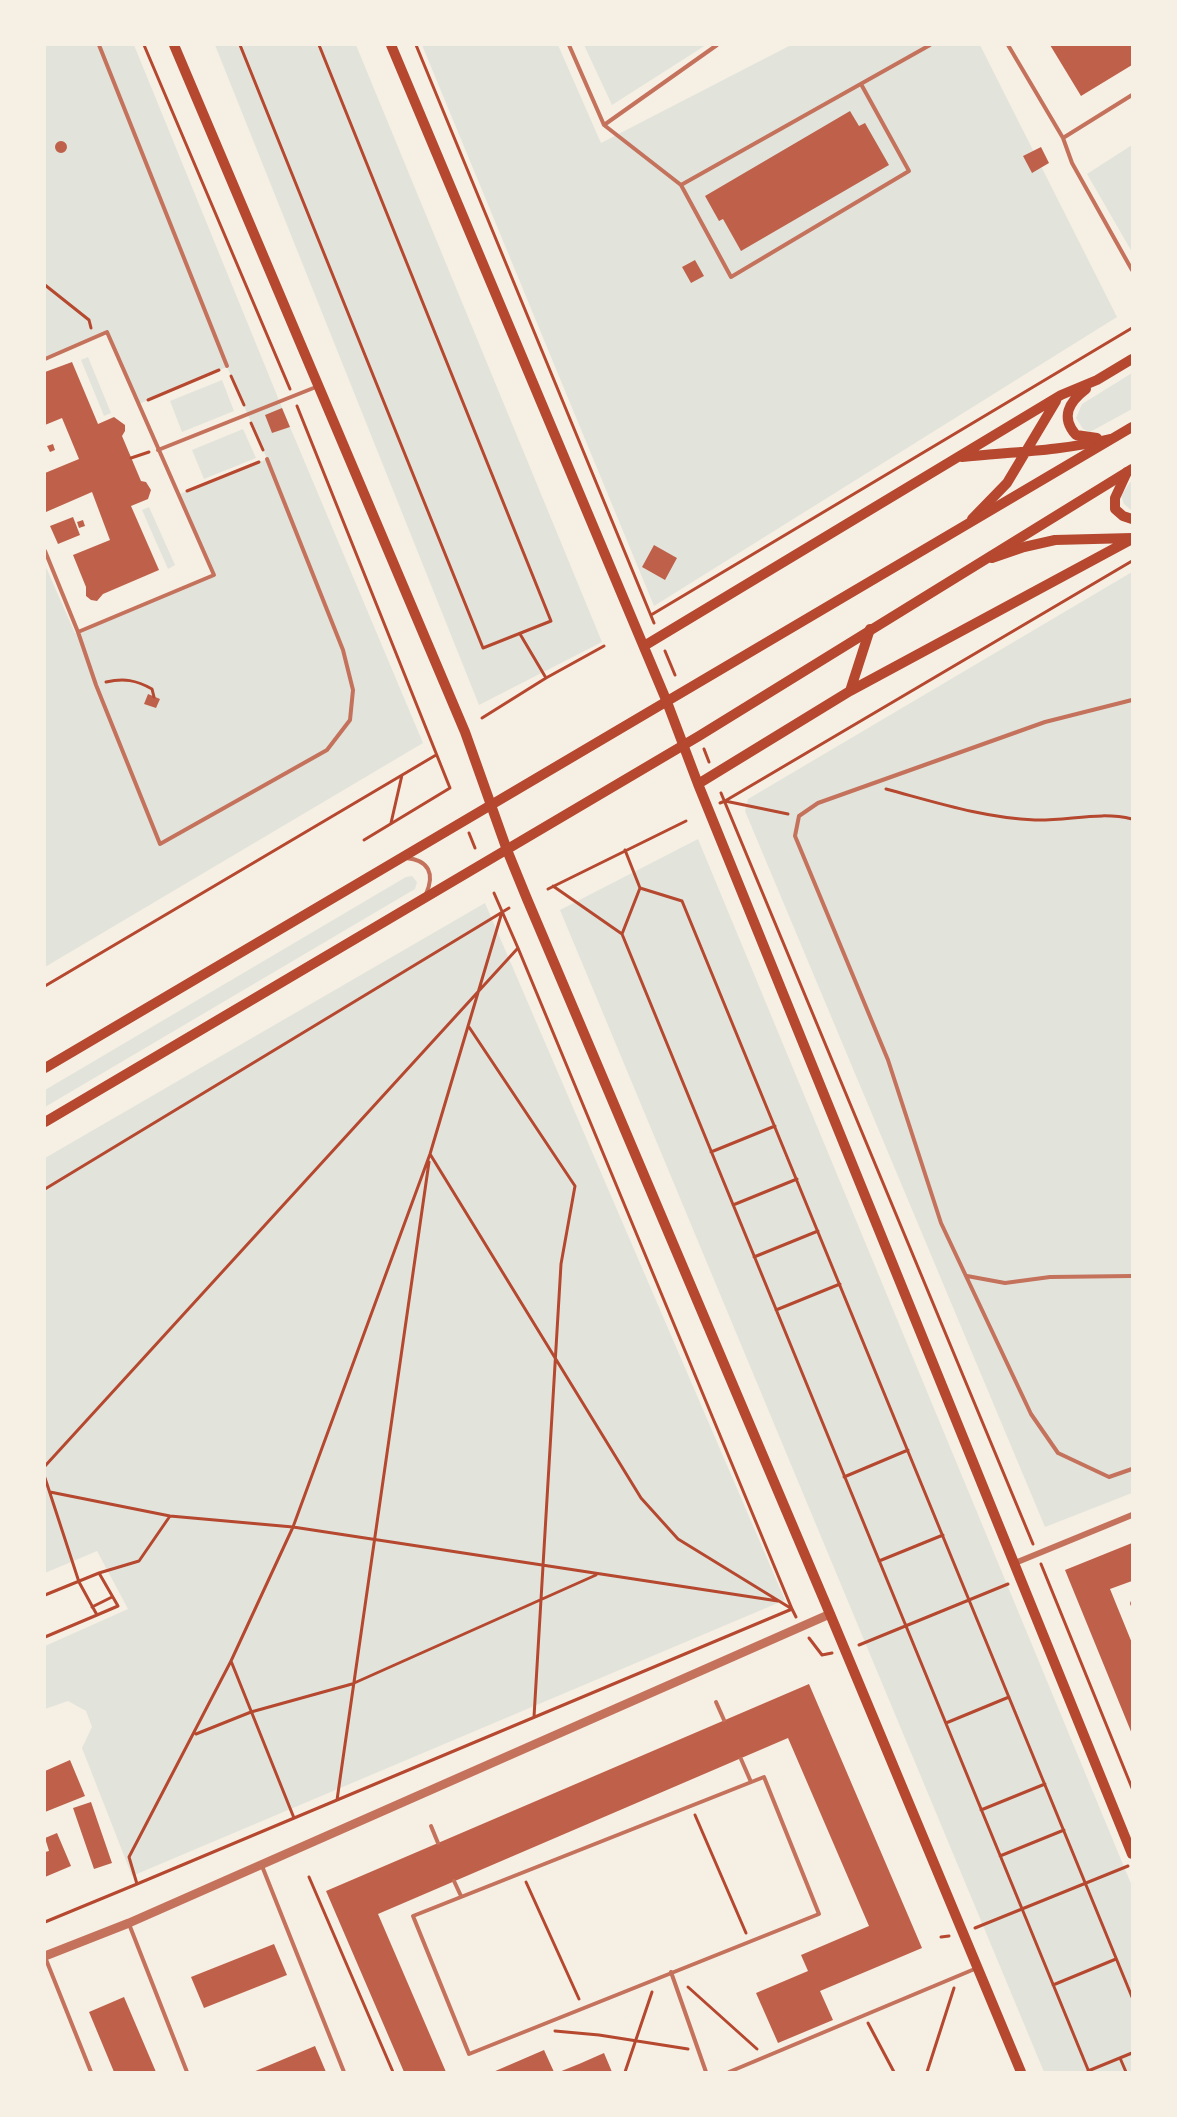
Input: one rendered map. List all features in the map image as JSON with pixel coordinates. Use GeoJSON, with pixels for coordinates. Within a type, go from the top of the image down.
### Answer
{"type":"FeatureCollection","features":[{"type":"Feature","properties":{"kind":"main road"},"geometry":{"type":"LineString","coordinates":[[174,45],[465,732],[507,850],[1021,2072]]}},
{"type":"Feature","properties":{"kind":"main road"},"geometry":{"type":"LineString","coordinates":[[391,45],[667,702],[682,746],[1132,1854]]}},
{"type":"Feature","properties":{"kind":"main road"},"geometry":{"type":"LineString","coordinates":[[1115,437],[1089,438],[1076,435],[1069,427],[1067,418],[1070,405],[1077,396],[1132,358]]}},
{"type":"Feature","properties":{"kind":"main road"},"geometry":{"type":"LineString","coordinates":[[644,646],[1061,394],[1097,380]]}},
{"type":"Feature","properties":{"kind":"main road"},"geometry":{"type":"LineString","coordinates":[[963,528],[1006,483],[1061,394]]}},
{"type":"Feature","properties":{"kind":"main road"},"geometry":{"type":"LineString","coordinates":[[45,1068],[1132,427]]}},
{"type":"Feature","properties":{"kind":"main road"},"geometry":{"type":"LineString","coordinates":[[958,458],[1028,450],[1062,449],[1115,437]]}},
{"type":"Feature","properties":{"kind":"main road"},"geometry":{"type":"LineString","coordinates":[[1130,471],[1115,498],[1115,509],[1123,516],[1132,519]]}},
{"type":"Feature","properties":{"kind":"main road"},"geometry":{"type":"LineString","coordinates":[[45,1122],[682,746],[1130,471]]}},
{"type":"Feature","properties":{"kind":"main road"},"geometry":{"type":"LineString","coordinates":[[989,559],[1024,547],[1055,540],[1132,538]]}},
{"type":"Feature","properties":{"kind":"main road"},"geometry":{"type":"LineString","coordinates":[[698,784],[850,691],[1132,538]]}},
{"type":"Feature","properties":{"kind":"main road"},"geometry":{"type":"LineString","coordinates":[[850,691],[870,629]]}},
{"type":"Feature","properties":{"kind":"street"},"geometry":{"type":"LineString","coordinates":[[1015,1563],[1132,1515]]}},
{"type":"Feature","properties":{"kind":"street"},"geometry":{"type":"LineString","coordinates":[[45,1957],[129,1923],[830,1614]]}},
{"type":"Feature","properties":{"kind":"lane"},"geometry":{"type":"LineString","coordinates":[[99,45],[227,366]]}},
{"type":"Feature","properties":{"kind":"lane"},"geometry":{"type":"LineString","coordinates":[[569,45],[604,125],[681,185],[731,277],[909,171],[861,84]]}},
{"type":"Feature","properties":{"kind":"lane"},"geometry":{"type":"LineString","coordinates":[[604,125],[717,45]]}},
{"type":"Feature","properties":{"kind":"lane"},"geometry":{"type":"LineString","coordinates":[[681,185],[930,45]]}},
{"type":"Feature","properties":{"kind":"lane"},"geometry":{"type":"LineString","coordinates":[[1008,45],[1063,138],[1072,163],[1132,270]]}},
{"type":"Feature","properties":{"kind":"lane"},"geometry":{"type":"LineString","coordinates":[[1063,138],[1132,95]]}},
{"type":"Feature","properties":{"kind":"lane"},"geometry":{"type":"LineString","coordinates":[[45,359],[107,332],[214,575],[78,632]]}},
{"type":"Feature","properties":{"kind":"lane"},"geometry":{"type":"LineString","coordinates":[[158,450],[318,386]]}},
{"type":"Feature","properties":{"kind":"lane"},"geometry":{"type":"LineString","coordinates":[[45,551],[160,844],[327,750],[350,720],[353,690],[343,650],[267,459]]}},
{"type":"Feature","properties":{"kind":"lane"},"geometry":{"type":"LineString","coordinates":[[1132,700],[1045,722],[818,803],[799,816],[795,836],[888,1060],[941,1223],[1031,1414],[1058,1453],[1109,1477],[1132,1469]]}},
{"type":"Feature","properties":{"kind":"lane"},"geometry":{"type":"LineString","coordinates":[[394,861],[407,858],[418,860],[430,872],[429,886],[420,902]]}},
{"type":"Feature","properties":{"kind":"lane"},"geometry":{"type":"LineString","coordinates":[[967,1276],[1005,1283],[1050,1277],[1132,1276]]}},
{"type":"Feature","properties":{"kind":"lane"},"geometry":{"type":"LineString","coordinates":[[716,1702],[724,1720]]}},
{"type":"Feature","properties":{"kind":"lane"},"geometry":{"type":"LineString","coordinates":[[741,1759],[751,1782]]}},
{"type":"Feature","properties":{"kind":"lane"},"geometry":{"type":"LineString","coordinates":[[764,1777],[819,1914],[526,2029],[469,2054],[413,1916],[751,1782],[764,1777]]}},
{"type":"Feature","properties":{"kind":"lane"},"geometry":{"type":"LineString","coordinates":[[431,1826],[438,1843]]}},
{"type":"Feature","properties":{"kind":"lane"},"geometry":{"type":"LineString","coordinates":[[261,1864],[344,2072]]}},
{"type":"Feature","properties":{"kind":"lane"},"geometry":{"type":"LineString","coordinates":[[454,1881],[461,1896]]}},
{"type":"Feature","properties":{"kind":"lane"},"geometry":{"type":"LineString","coordinates":[[129,1923],[187,2072]]}},
{"type":"Feature","properties":{"kind":"lane"},"geometry":{"type":"LineString","coordinates":[[45,1957],[91,2072]]}},
{"type":"Feature","properties":{"kind":"lane"},"geometry":{"type":"LineString","coordinates":[[729,2072],[979,1968]]}},
{"type":"Feature","properties":{"kind":"lane"},"geometry":{"type":"LineString","coordinates":[[671,1972],[706,2072]]}},
{"type":"Feature","properties":{"kind":"path"},"geometry":{"type":"LineString","coordinates":[[240,45],[483,648],[551,621],[319,45]]}},
{"type":"Feature","properties":{"kind":"path"},"geometry":{"type":"LineString","coordinates":[[416,45],[654,623]]}},
{"type":"Feature","properties":{"kind":"path"},"geometry":{"type":"LineString","coordinates":[[45,285],[89,320]]}},
{"type":"Feature","properties":{"kind":"path"},"geometry":{"type":"LineString","coordinates":[[651,615],[1132,328]]}},
{"type":"Feature","properties":{"kind":"path"},"geometry":{"type":"LineString","coordinates":[[131,458],[143,454]]}},
{"type":"Feature","properties":{"kind":"path"},"geometry":{"type":"LineString","coordinates":[[720,803],[1132,561]]}},
{"type":"Feature","properties":{"kind":"path"},"geometry":{"type":"LineString","coordinates":[[520,634],[546,678]]}},
{"type":"Feature","properties":{"kind":"path"},"geometry":{"type":"LineString","coordinates":[[482,718],[546,678],[604,646]]}},
{"type":"Feature","properties":{"kind":"path"},"geometry":{"type":"LineString","coordinates":[[665,651],[675,675]]}},
{"type":"Feature","properties":{"kind":"path"},"geometry":{"type":"LineString","coordinates":[[96,685],[116,680],[136,680],[152,689],[154,697]]}},
{"type":"Feature","properties":{"kind":"path"},"geometry":{"type":"LineString","coordinates":[[702,745],[711,767]]}},
{"type":"Feature","properties":{"kind":"path"},"geometry":{"type":"LineString","coordinates":[[45,986],[436,754],[450,788],[364,840]]}},
{"type":"Feature","properties":{"kind":"path"},"geometry":{"type":"LineString","coordinates":[[391,824],[402,775]]}},
{"type":"Feature","properties":{"kind":"path"},"geometry":{"type":"LineString","coordinates":[[867,784],[958,807],[971,813],[1036,820],[1115,815],[1132,819]]}},
{"type":"Feature","properties":{"kind":"path"},"geometry":{"type":"LineString","coordinates":[[721,793],[1037,1553],[1132,1788]]}},
{"type":"Feature","properties":{"kind":"path"},"geometry":{"type":"LineString","coordinates":[[725,801],[799,816]]}},
{"type":"Feature","properties":{"kind":"path"},"geometry":{"type":"LineString","coordinates":[[548,889],[686,821]]}},
{"type":"Feature","properties":{"kind":"path"},"geometry":{"type":"LineString","coordinates":[[469,834],[475,848]]}},
{"type":"Feature","properties":{"kind":"path"},"geometry":{"type":"LineString","coordinates":[[622,934],[640,888],[625,850]]}},
{"type":"Feature","properties":{"kind":"path"},"geometry":{"type":"LineString","coordinates":[[553,886],[622,934],[1089,2072],[1132,2053]]}},
{"type":"Feature","properties":{"kind":"path"},"geometry":{"type":"LineString","coordinates":[[640,888],[682,901],[1132,1997]]}},
{"type":"Feature","properties":{"kind":"path"},"geometry":{"type":"LineString","coordinates":[[494,893],[792,1608],[801,1627],[822,1655],[845,1650],[1022,1579]]}},
{"type":"Feature","properties":{"kind":"path"},"geometry":{"type":"LineString","coordinates":[[45,1190],[509,908]]}},
{"type":"Feature","properties":{"kind":"path"},"geometry":{"type":"LineString","coordinates":[[137,1884],[129,1857],[231,1661],[293,1527],[430,1155],[502,912]]}},
{"type":"Feature","properties":{"kind":"path"},"geometry":{"type":"LineString","coordinates":[[45,1467],[518,948]]}},
{"type":"Feature","properties":{"kind":"path"},"geometry":{"type":"LineString","coordinates":[[468,1026],[575,1186],[561,1264],[534,1717]]}},
{"type":"Feature","properties":{"kind":"path"},"geometry":{"type":"LineString","coordinates":[[711,1152],[775,1126]]}},
{"type":"Feature","properties":{"kind":"path"},"geometry":{"type":"LineString","coordinates":[[430,1155],[641,1498],[678,1539],[792,1608]]}},
{"type":"Feature","properties":{"kind":"path"},"geometry":{"type":"LineString","coordinates":[[337,1800],[430,1155]]}},
{"type":"Feature","properties":{"kind":"path"},"geometry":{"type":"LineString","coordinates":[[733,1205],[796,1179]]}},
{"type":"Feature","properties":{"kind":"path"},"geometry":{"type":"LineString","coordinates":[[754,1257],[818,1231]]}},
{"type":"Feature","properties":{"kind":"path"},"geometry":{"type":"LineString","coordinates":[[776,1310],[840,1284]]}},
{"type":"Feature","properties":{"kind":"path"},"geometry":{"type":"LineString","coordinates":[[844,1477],[908,1450]]}},
{"type":"Feature","properties":{"kind":"path"},"geometry":{"type":"LineString","coordinates":[[45,1478],[79,1582],[97,1615]]}},
{"type":"Feature","properties":{"kind":"path"},"geometry":{"type":"LineString","coordinates":[[51,1492],[170,1516],[293,1527],[780,1602]]}},
{"type":"Feature","properties":{"kind":"path"},"geometry":{"type":"LineString","coordinates":[[45,1595],[99,1573],[139,1561],[170,1516]]}},
{"type":"Feature","properties":{"kind":"path"},"geometry":{"type":"LineString","coordinates":[[879,1561],[943,1535]]}},
{"type":"Feature","properties":{"kind":"path"},"geometry":{"type":"LineString","coordinates":[[45,1637],[118,1606],[99,1573]]}},
{"type":"Feature","properties":{"kind":"path"},"geometry":{"type":"LineString","coordinates":[[194,1734],[251,1712],[352,1684],[596,1575]]}},
{"type":"Feature","properties":{"kind":"path"},"geometry":{"type":"LineString","coordinates":[[92,1607],[113,1596]]}},
{"type":"Feature","properties":{"kind":"path"},"geometry":{"type":"LineString","coordinates":[[45,1922],[792,1608]]}},
{"type":"Feature","properties":{"kind":"path"},"geometry":{"type":"LineString","coordinates":[[231,1661],[294,1818]]}},
{"type":"Feature","properties":{"kind":"path"},"geometry":{"type":"LineString","coordinates":[[946,1723],[1009,1697]]}},
{"type":"Feature","properties":{"kind":"path"},"geometry":{"type":"LineString","coordinates":[[981,1810],[1045,1784]]}},
{"type":"Feature","properties":{"kind":"path"},"geometry":{"type":"LineString","coordinates":[[691,1805],[750,1941]]}},
{"type":"Feature","properties":{"kind":"path"},"geometry":{"type":"LineString","coordinates":[[1000,1856],[1064,1830]]}},
{"type":"Feature","properties":{"kind":"path"},"geometry":{"type":"LineString","coordinates":[[964,1933],[1132,1864]]}},
{"type":"Feature","properties":{"kind":"path"},"geometry":{"type":"LineString","coordinates":[[521,1872],[582,2007]]}},
{"type":"Feature","properties":{"kind":"path"},"geometry":{"type":"LineString","coordinates":[[309,1877],[393,2072]]}},
{"type":"Feature","properties":{"kind":"path"},"geometry":{"type":"LineString","coordinates":[[1053,1985],[1116,1959]]}},
{"type":"Feature","properties":{"kind":"path"},"geometry":{"type":"LineString","coordinates":[[671,1972],[766,2056]]}},
{"type":"Feature","properties":{"kind":"path"},"geometry":{"type":"LineString","coordinates":[[927,2072],[957,1976]]}},
{"type":"Feature","properties":{"kind":"path"},"geometry":{"type":"LineString","coordinates":[[625,2072],[657,1978]]}},
{"type":"Feature","properties":{"kind":"path"},"geometry":{"type":"LineString","coordinates":[[864,2015],[894,2072]]}},
{"type":"Feature","properties":{"kind":"path"},"geometry":{"type":"LineString","coordinates":[[526,2029],[599,2035],[699,2051]]}},
{"type":"Feature","properties":{"kind":"path"},"geometry":{"type":"LineString","coordinates":[[1120,2058],[1126,2072]]}},
{"type":"Feature","properties":{"kind":"shaded area"},"geometry":{"type":"Polygon","coordinates":[[[45,45],[134,45],[290,427],[423,743],[45,967],[45,565],[75,633],[213,575],[177,495],[267,459],[227,367],[139,404],[107,332],[45,359],[45,45]]]}},
{"type":"Feature","properties":{"kind":"shaded area"},"geometry":{"type":"Polygon","coordinates":[[[215,45],[356,45],[602,642],[479,705],[215,45]]]}},
{"type":"Feature","properties":{"kind":"shaded area"},"geometry":{"type":"Polygon","coordinates":[[[422,45],[558,45],[601,143],[791,45],[980,45],[1117,317],[654,606],[422,45]]]}},
{"type":"Feature","properties":{"kind":"shaded area"},"geometry":{"type":"Polygon","coordinates":[[[584,45],[706,45],[612,105],[584,45]]]}},
{"type":"Feature","properties":{"kind":"shaded area"},"geometry":{"type":"Polygon","coordinates":[[[1132,145],[1132,252],[1087,174],[1132,145]]]}},
{"type":"Feature","properties":{"kind":"shaded area"},"geometry":{"type":"Polygon","coordinates":[[[88,357],[111,413],[104,416],[81,360],[88,357]]]}},
{"type":"Feature","properties":{"kind":"shaded area"},"geometry":{"type":"Polygon","coordinates":[[[1132,373],[1132,409],[1090,432],[1083,429],[1076,418],[1082,404],[1132,373]]]}},
{"type":"Feature","properties":{"kind":"shaded area"},"geometry":{"type":"Polygon","coordinates":[[[222,380],[234,411],[182,432],[170,401],[222,380]]]}},
{"type":"Feature","properties":{"kind":"shaded area"},"geometry":{"type":"Polygon","coordinates":[[[243,429],[256,458],[204,479],[192,450],[243,429]]]}},
{"type":"Feature","properties":{"kind":"shaded area"},"geometry":{"type":"Polygon","coordinates":[[[1132,480],[1132,511],[1124,504],[1121,495],[1132,480]]]}},
{"type":"Feature","properties":{"kind":"shaded area"},"geometry":{"type":"Polygon","coordinates":[[[149,507],[175,565],[168,569],[142,510],[149,507]]]}},
{"type":"Feature","properties":{"kind":"shaded area"},"geometry":{"type":"Polygon","coordinates":[[[1132,572],[1132,1493],[1045,1527],[745,811],[748,799],[1132,572]]]}},
{"type":"Feature","properties":{"kind":"shaded area"},"geometry":{"type":"Polygon","coordinates":[[[698,839],[1132,1886],[1132,2072],[1044,2072],[560,910],[698,839]]]}},
{"type":"Feature","properties":{"kind":"shaded area"},"geometry":{"type":"Polygon","coordinates":[[[412,876],[417,882],[415,889],[45,1107],[45,1090],[406,877],[412,876]]]}},
{"type":"Feature","properties":{"kind":"shaded area"},"geometry":{"type":"Polygon","coordinates":[[[485,903],[785,1600],[132,1876],[82,1748],[92,1727],[86,1711],[68,1701],[45,1709],[45,1646],[128,1609],[97,1551],[45,1573],[45,1158],[485,903]]]}},
{"type":"Feature","properties":{"kind":"building"},"geometry":{"type":"Polygon","coordinates":[[[1050,45],[1132,45],[1132,65],[1081,96],[1050,45]]]}},
{"type":"Feature","properties":{"kind":"building"},"geometry":{"type":"Polygon","coordinates":[[[850,111],[859,126],[865,123],[889,165],[741,251],[723,219],[719,221],[705,196],[850,111]]]}},
{"type":"Feature","properties":{"kind":"building"},"geometry":{"type":"Polygon","coordinates":[[[61,141],[67,147],[61,153],[55,147],[61,141]]]}},
{"type":"Feature","properties":{"kind":"building"},"geometry":{"type":"Polygon","coordinates":[[[1041,147],[1049,163],[1032,173],[1023,156],[1041,147]]]}},
{"type":"Feature","properties":{"kind":"building"},"geometry":{"type":"Polygon","coordinates":[[[695,260],[704,276],[691,283],[682,267],[695,260]]]}},
{"type":"Feature","properties":{"kind":"building"},"geometry":{"type":"Polygon","coordinates":[[[72,362],[98,424],[114,417],[125,425],[122,436],[141,481],[146,482],[151,490],[148,499],[131,506],[159,570],[103,594],[97,601],[86,596],[86,587],[73,555],[110,540],[92,492],[46,512],[45,510],[45,473],[79,459],[62,418],[45,425],[45,372],[72,362]]]}},
{"type":"Feature","properties":{"kind":"building"},"geometry":{"type":"Polygon","coordinates":[[[282,408],[290,427],[272,433],[265,415],[282,408]]]}},
{"type":"Feature","properties":{"kind":"building"},"geometry":{"type":"Polygon","coordinates":[[[53,444],[55,450],[50,452],[47,446],[53,444]]]}},
{"type":"Feature","properties":{"kind":"building"},"geometry":{"type":"Polygon","coordinates":[[[73,517],[80,535],[58,544],[50,526],[73,517]]]}},
{"type":"Feature","properties":{"kind":"building"},"geometry":{"type":"Polygon","coordinates":[[[83,520],[85,526],[79,528],[77,522],[83,520]]]}},
{"type":"Feature","properties":{"kind":"building"},"geometry":{"type":"Polygon","coordinates":[[[654,545],[677,558],[665,580],[642,567],[654,545]]]}},
{"type":"Feature","properties":{"kind":"building"},"geometry":{"type":"Polygon","coordinates":[[[148,694],[160,699],[156,708],[144,704],[148,694]]]}},
{"type":"Feature","properties":{"kind":"building"},"geometry":{"type":"Polygon","coordinates":[[[1132,1543],[1132,1581],[1110,1589],[1132,1643],[1132,1734],[1065,1570],[1132,1543]]]}},
{"type":"Feature","properties":{"kind":"building"},"geometry":{"type":"Polygon","coordinates":[[[809,1684],[922,1948],[820,1991],[833,2020],[778,2043],[756,1993],[808,1971],[801,1955],[869,1926],[788,1738],[378,1914],[446,2072],[404,2072],[326,1891],[809,1684]]]}},
{"type":"Feature","properties":{"kind":"building"},"geometry":{"type":"Polygon","coordinates":[[[70,1760],[85,1796],[45,1812],[45,1771],[70,1760]]]}},
{"type":"Feature","properties":{"kind":"building"},"geometry":{"type":"Polygon","coordinates":[[[91,1802],[112,1863],[94,1869],[73,1808],[91,1802]]]}},
{"type":"Feature","properties":{"kind":"building"},"geometry":{"type":"Polygon","coordinates":[[[57,1833],[71,1866],[45,1877],[45,1852],[49,1851],[45,1838],[57,1833]]]}},
{"type":"Feature","properties":{"kind":"building"},"geometry":{"type":"Polygon","coordinates":[[[274,1944],[287,1975],[204,2008],[191,1977],[274,1944]]]}},
{"type":"Feature","properties":{"kind":"building"},"geometry":{"type":"Polygon","coordinates":[[[124,1997],[156,2072],[114,2072],[89,2012],[124,1997]]]}},
{"type":"Feature","properties":{"kind":"building"},"geometry":{"type":"Polygon","coordinates":[[[315,2046],[326,2072],[253,2072],[315,2046]]]}},
{"type":"Feature","properties":{"kind":"building"},"geometry":{"type":"Polygon","coordinates":[[[544,2050],[554,2072],[493,2072],[544,2050]]]}},
{"type":"Feature","properties":{"kind":"building"},"geometry":{"type":"Polygon","coordinates":[[[604,2053],[612,2072],[559,2072],[579,2064],[604,2053]]]}}]}
